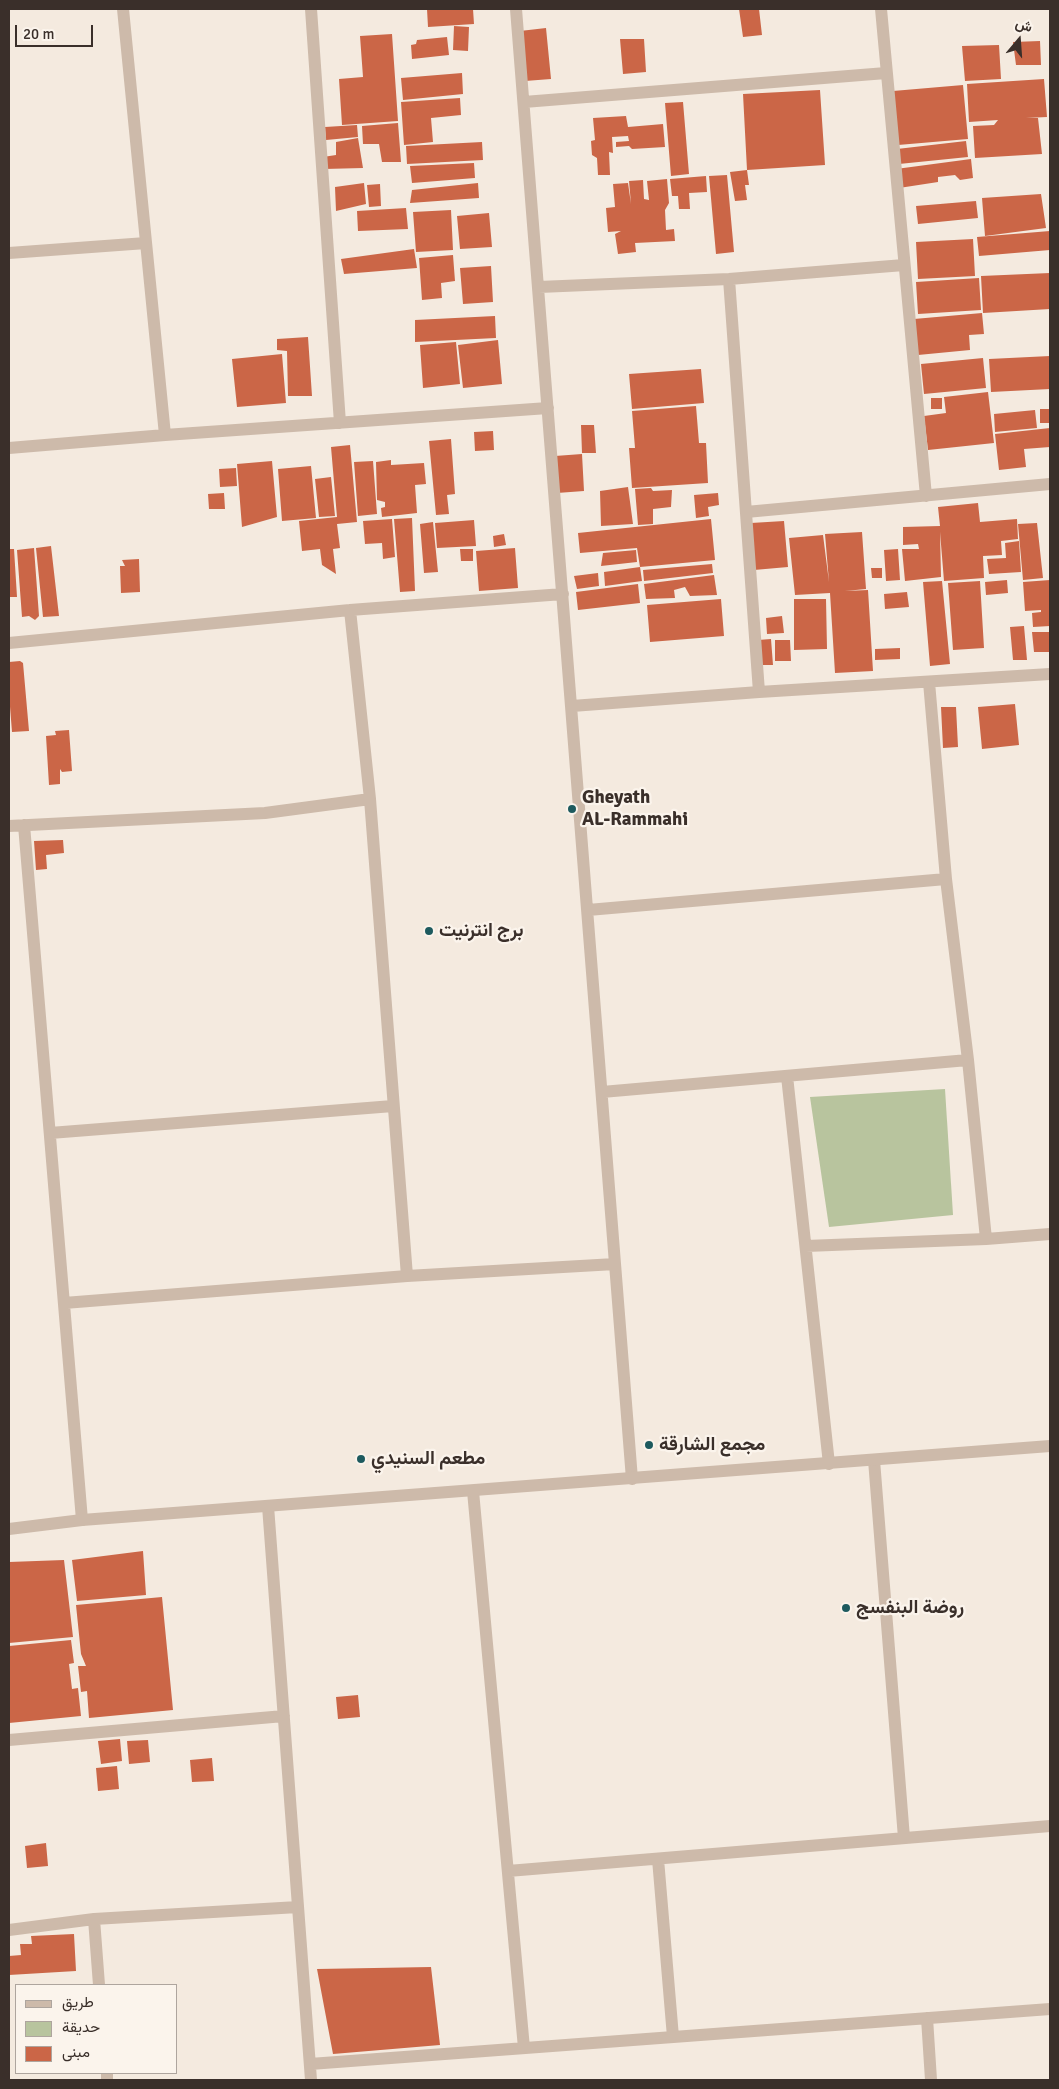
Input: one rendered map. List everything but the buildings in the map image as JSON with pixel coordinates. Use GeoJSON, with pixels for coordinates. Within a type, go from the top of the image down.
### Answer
{"type":"FeatureCollection","features":[{"type":"Feature","properties":{"kind":"street"},"geometry":{"type":"LineString","coordinates":[[123,9],[165,435]]}},
{"type":"Feature","properties":{"kind":"street"},"geometry":{"type":"LineString","coordinates":[[312,9],[340,423]]}},
{"type":"Feature","properties":{"kind":"street"},"geometry":{"type":"LineString","coordinates":[[516,9],[632,1479]]}},
{"type":"Feature","properties":{"kind":"street"},"geometry":{"type":"LineString","coordinates":[[881,9],[926,496]]}},
{"type":"Feature","properties":{"kind":"street"},"geometry":{"type":"LineString","coordinates":[[524,102],[886,73]]}},
{"type":"Feature","properties":{"kind":"street"},"geometry":{"type":"LineString","coordinates":[[9,253],[146,243]]}},
{"type":"Feature","properties":{"kind":"street"},"geometry":{"type":"LineString","coordinates":[[539,287],[730,279],[904,265]]}},
{"type":"Feature","properties":{"kind":"street"},"geometry":{"type":"LineString","coordinates":[[730,279],[758,692]]}},
{"type":"Feature","properties":{"kind":"street"},"geometry":{"type":"LineString","coordinates":[[9,448],[548,408]]}},
{"type":"Feature","properties":{"kind":"street"},"geometry":{"type":"LineString","coordinates":[[746,512],[1050,484]]}},
{"type":"Feature","properties":{"kind":"street"},"geometry":{"type":"LineString","coordinates":[[9,643],[350,610],[563,594]]}},
{"type":"Feature","properties":{"kind":"street"},"geometry":{"type":"LineString","coordinates":[[350,610],[370,799],[407,1276]]}},
{"type":"Feature","properties":{"kind":"street"},"geometry":{"type":"LineString","coordinates":[[572,706],[758,692],[1050,674]]}},
{"type":"Feature","properties":{"kind":"street"},"geometry":{"type":"LineString","coordinates":[[929,682],[946,879],[968,1060],[986,1239]]}},
{"type":"Feature","properties":{"kind":"street"},"geometry":{"type":"LineString","coordinates":[[9,826],[265,813],[370,799]]}},
{"type":"Feature","properties":{"kind":"street"},"geometry":{"type":"LineString","coordinates":[[24,825],[82,1520]]}},
{"type":"Feature","properties":{"kind":"street"},"geometry":{"type":"LineString","coordinates":[[588,910],[946,879]]}},
{"type":"Feature","properties":{"kind":"street"},"geometry":{"type":"LineString","coordinates":[[602,1092],[968,1060]]}},
{"type":"Feature","properties":{"kind":"street"},"geometry":{"type":"LineString","coordinates":[[786,1076],[829,1464]]}},
{"type":"Feature","properties":{"kind":"street"},"geometry":{"type":"LineString","coordinates":[[50,1133],[393,1106]]}},
{"type":"Feature","properties":{"kind":"street"},"geometry":{"type":"LineString","coordinates":[[806,1246],[986,1239],[1050,1234]]}},
{"type":"Feature","properties":{"kind":"street"},"geometry":{"type":"LineString","coordinates":[[64,1304],[407,1276],[615,1264]]}},
{"type":"Feature","properties":{"kind":"street"},"geometry":{"type":"LineString","coordinates":[[9,1529],[82,1520],[1050,1446]]}},
{"type":"Feature","properties":{"kind":"street"},"geometry":{"type":"LineString","coordinates":[[874,1460],[904,1838]]}},
{"type":"Feature","properties":{"kind":"street"},"geometry":{"type":"LineString","coordinates":[[473,1491],[524,2048]]}},
{"type":"Feature","properties":{"kind":"street"},"geometry":{"type":"LineString","coordinates":[[268,1506],[311,2080]]}},
{"type":"Feature","properties":{"kind":"street"},"geometry":{"type":"LineString","coordinates":[[9,1740],[284,1716]]}},
{"type":"Feature","properties":{"kind":"street"},"geometry":{"type":"LineString","coordinates":[[508,1871],[1050,1826]]}},
{"type":"Feature","properties":{"kind":"street"},"geometry":{"type":"LineString","coordinates":[[658,1859],[673,2037]]}},
{"type":"Feature","properties":{"kind":"street"},"geometry":{"type":"LineString","coordinates":[[9,1930],[94,1919],[298,1907]]}},
{"type":"Feature","properties":{"kind":"street"},"geometry":{"type":"LineString","coordinates":[[94,1919],[100,1984]]}},
{"type":"Feature","properties":{"kind":"street"},"geometry":{"type":"LineString","coordinates":[[310,2064],[1050,2009]]}},
{"type":"Feature","properties":{"kind":"street"},"geometry":{"type":"LineString","coordinates":[[926,2018],[931,2080]]}},
{"type":"Feature","properties":{"kind":"green space"},"geometry":{"type":"Polygon","coordinates":[[[945,1089],[953,1215],[829,1227],[810,1097],[945,1089]]]}},
{"type":"Feature","properties":{"kind":"place","name":"Gheyath AL-Rammahi"},"geometry":{"type":"Point","coordinates":[572,809]}},
{"type":"Feature","properties":{"kind":"place","name":"برج انترنيت"},"geometry":{"type":"Point","coordinates":[429,931]}},
{"type":"Feature","properties":{"kind":"place","name":"مجمع الشارقة"},"geometry":{"type":"Point","coordinates":[649,1445]}},
{"type":"Feature","properties":{"kind":"place","name":"مطعم السنيدي"},"geometry":{"type":"Point","coordinates":[361,1459]}},
{"type":"Feature","properties":{"kind":"place","name":"روضة البنفسج"},"geometry":{"type":"Point","coordinates":[846,1608]}}]}
